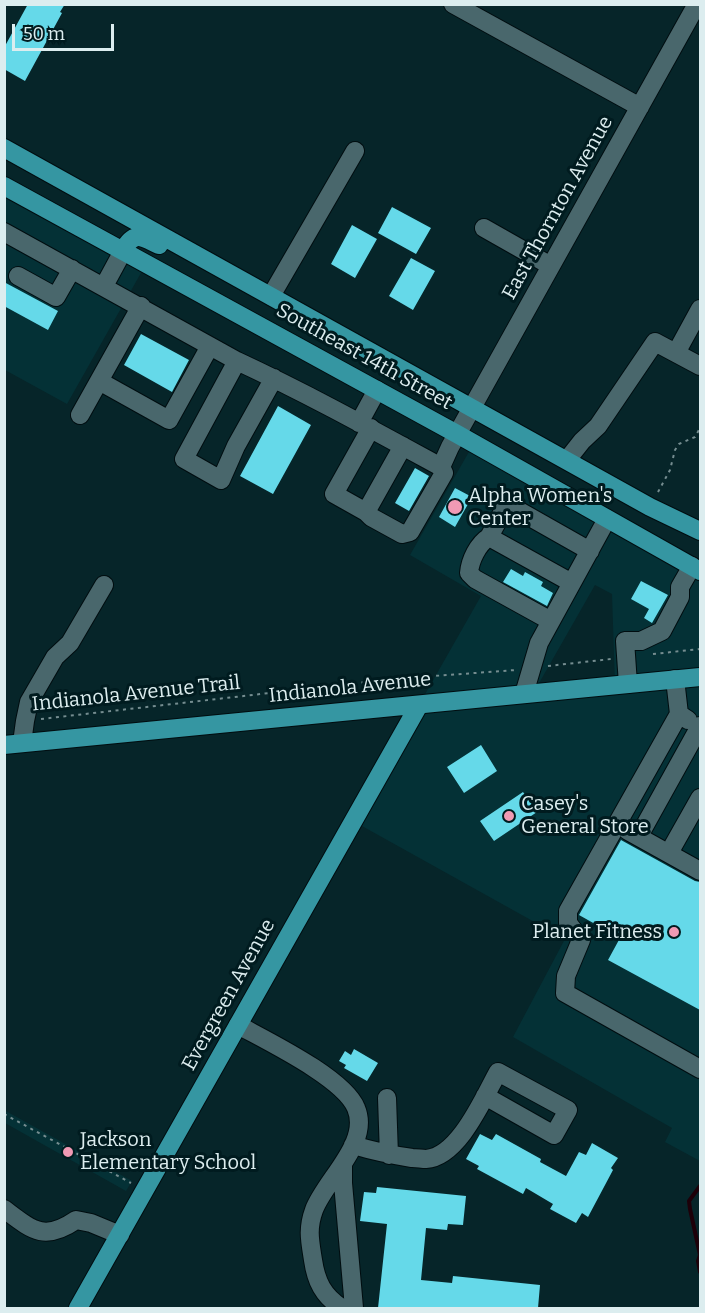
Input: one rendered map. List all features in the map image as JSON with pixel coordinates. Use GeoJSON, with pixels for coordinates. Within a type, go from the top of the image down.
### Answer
{"type":"FeatureCollection","features":[{"type":"Feature","properties":{"kind":"main road","name":"Southeast 14th Street"},"geometry":{"type":"LineString","coordinates":[[4,148],[651,507],[700,531]]}},
{"type":"Feature","properties":{"kind":"main road","name":"Southeast 14th Street"},"geometry":{"type":"LineString","coordinates":[[4,186],[458,434],[696,568]]}},
{"type":"Feature","properties":{"kind":"main road"},"geometry":{"type":"LineString","coordinates":[[123,251],[129,240],[134,237],[144,238],[225,279],[245,281]]}},
{"type":"Feature","properties":{"kind":"main road","name":"Indianola Avenue"},"geometry":{"type":"LineString","coordinates":[[13,744],[700,676]]}},
{"type":"Feature","properties":{"kind":"main road","name":"Evergreen Avenue"},"geometry":{"type":"LineString","coordinates":[[78,1308],[419,705]]}},
{"type":"Feature","properties":{"kind":"street"},"geometry":{"type":"LineString","coordinates":[[453,4],[640,107]]}},
{"type":"Feature","properties":{"kind":"street","name":"East Thornton Avenue"},"geometry":{"type":"LineString","coordinates":[[366,512],[402,534],[410,532],[444,472],[441,467],[472,408],[697,4]]}},
{"type":"Feature","properties":{"kind":"street"},"geometry":{"type":"LineString","coordinates":[[271,296],[355,151]]}},
{"type":"Feature","properties":{"kind":"street"},"geometry":{"type":"LineString","coordinates":[[483,228],[551,266]]}},
{"type":"Feature","properties":{"kind":"street"},"geometry":{"type":"LineString","coordinates":[[4,232],[237,361],[365,425],[441,467]]}},
{"type":"Feature","properties":{"kind":"street"},"geometry":{"type":"LineString","coordinates":[[104,286],[123,251]]}},
{"type":"Feature","properties":{"kind":"street"},"geometry":{"type":"LineString","coordinates":[[18,276],[56,297],[72,269]]}},
{"type":"Feature","properties":{"kind":"street"},"geometry":{"type":"LineString","coordinates":[[80,415],[141,306]]}},
{"type":"Feature","properties":{"kind":"street"},"geometry":{"type":"LineString","coordinates":[[676,353],[700,309]]}},
{"type":"Feature","properties":{"kind":"street"},"geometry":{"type":"LineString","coordinates":[[567,460],[598,426],[655,342],[700,366]]}},
{"type":"Feature","properties":{"kind":"street"},"geometry":{"type":"LineString","coordinates":[[99,381],[169,420],[210,346]]}},
{"type":"Feature","properties":{"kind":"street"},"geometry":{"type":"LineString","coordinates":[[237,361],[184,459],[221,480],[236,446],[274,378]]}},
{"type":"Feature","properties":{"kind":"street"},"geometry":{"type":"LineString","coordinates":[[377,390],[365,425],[334,494],[366,512],[402,446]]}},
{"type":"Feature","properties":{"kind":"street"},"geometry":{"type":"LineString","coordinates":[[551,621],[475,579],[470,573],[470,564],[483,540],[489,537],[507,504],[590,551]]}},
{"type":"Feature","properties":{"kind":"street"},"geometry":{"type":"LineString","coordinates":[[524,694],[539,643],[608,519]]}},
{"type":"Feature","properties":{"kind":"street"},"geometry":{"type":"LineString","coordinates":[[489,537],[572,583]]}},
{"type":"Feature","properties":{"kind":"street"},"geometry":{"type":"LineString","coordinates":[[628,684],[625,641],[641,641],[662,631],[680,597],[680,587],[696,568]]}},
{"type":"Feature","properties":{"kind":"street"},"geometry":{"type":"LineString","coordinates":[[13,744],[25,721],[29,702],[55,657],[70,643],[104,585]]}},
{"type":"Feature","properties":{"kind":"street"},"geometry":{"type":"LineString","coordinates":[[675,679],[679,714],[568,911],[568,922],[581,940],[566,976],[565,993],[700,1069]]}},
{"type":"Feature","properties":{"kind":"street"},"geometry":{"type":"LineString","coordinates":[[639,836],[700,725],[690,722],[679,714]]}},
{"type":"Feature","properties":{"kind":"street"},"geometry":{"type":"LineString","coordinates":[[669,853],[700,798]]}},
{"type":"Feature","properties":{"kind":"street"},"geometry":{"type":"LineString","coordinates":[[616,824],[700,869]]}},
{"type":"Feature","properties":{"kind":"street"},"geometry":{"type":"LineString","coordinates":[[238,1025],[326,1077],[345,1092],[356,1108],[360,1125],[353,1145],[314,1209],[308,1233],[320,1286],[333,1302],[342,1308]]}},
{"type":"Feature","properties":{"kind":"street"},"geometry":{"type":"LineString","coordinates":[[353,1145],[389,1155],[427,1159],[441,1155],[453,1146],[472,1119],[484,1096]]}},
{"type":"Feature","properties":{"kind":"street"},"geometry":{"type":"LineString","coordinates":[[387,1098],[389,1155]]}},
{"type":"Feature","properties":{"kind":"street"},"geometry":{"type":"LineString","coordinates":[[343,1163],[354,1308]]}},
{"type":"Feature","properties":{"kind":"street"},"geometry":{"type":"LineString","coordinates":[[4,1209],[26,1225],[47,1233],[63,1229],[76,1220],[91,1223],[120,1235]]}},
{"type":"Feature","properties":{"kind":"path"},"geometry":{"type":"LineString","coordinates":[[651,507],[670,470],[675,450],[679,444],[695,437],[700,428]]}},
{"type":"Feature","properties":{"kind":"path","name":"Indianola Avenue Trail"},"geometry":{"type":"LineString","coordinates":[[25,721],[393,679],[531,668],[700,649]]}},
{"type":"Feature","properties":{"kind":"path"},"geometry":{"type":"LineString","coordinates":[[4,1114],[144,1191]]}},
{"type":"Feature","properties":{"kind":"shaded area"},"geometry":{"type":"Polygon","coordinates":[[[4,186],[146,264],[67,404],[5,370],[4,186]]]}},
{"type":"Feature","properties":{"kind":"shaded area"},"geometry":{"type":"Polygon","coordinates":[[[474,443],[700,570],[700,1161],[665,1142],[672,1128],[513,1037],[565,939],[353,821],[481,596],[410,555],[474,443]],[[595,585],[534,692],[615,685],[612,594],[595,585]]]}},
{"type":"Feature","properties":{"kind":"shaded area","name":"Jackson Elementary School"},"geometry":{"type":"Polygon","coordinates":[[[4,1110],[132,1181],[126,1191],[5,1123],[4,1110]]]}},
{"type":"Feature","properties":{"kind":"building"},"geometry":{"type":"Polygon","coordinates":[[[28,4],[65,4],[25,81],[4,69],[5,46],[28,4]]]}},
{"type":"Feature","properties":{"kind":"building"},"geometry":{"type":"Polygon","coordinates":[[[392,207],[431,228],[416,254],[378,233],[392,207]]]}},
{"type":"Feature","properties":{"kind":"building"},"geometry":{"type":"Polygon","coordinates":[[[352,225],[377,239],[355,278],[331,264],[352,225]]]}},
{"type":"Feature","properties":{"kind":"building"},"geometry":{"type":"Polygon","coordinates":[[[411,258],[435,271],[413,310],[389,296],[411,258]]]}},
{"type":"Feature","properties":{"kind":"building"},"geometry":{"type":"Polygon","coordinates":[[[4,282],[58,311],[48,330],[4,306],[4,282]]]}},
{"type":"Feature","properties":{"kind":"building"},"geometry":{"type":"Polygon","coordinates":[[[141,334],[189,360],[172,392],[124,365],[141,334]]]}},
{"type":"Feature","properties":{"kind":"building"},"geometry":{"type":"Polygon","coordinates":[[[278,406],[311,425],[273,494],[240,476],[278,406]]]}},
{"type":"Feature","properties":{"kind":"building"},"geometry":{"type":"Polygon","coordinates":[[[415,468],[429,476],[409,511],[395,503],[415,468]]]}},
{"type":"Feature","properties":{"kind":"building","name":"Alpha Women's Center"},"geometry":{"type":"Polygon","coordinates":[[[455,488],[472,497],[455,527],[439,517],[455,488]]]}},
{"type":"Feature","properties":{"kind":"building"},"geometry":{"type":"Polygon","coordinates":[[[511,569],[523,576],[525,572],[543,582],[541,586],[553,593],[547,606],[503,582],[511,569]]]}},
{"type":"Feature","properties":{"kind":"building"},"geometry":{"type":"Polygon","coordinates":[[[641,581],[668,595],[652,623],[644,618],[649,609],[631,599],[641,581]]]}},
{"type":"Feature","properties":{"kind":"building","name":"Casey's General Store"},"geometry":{"type":"Polygon","coordinates":[[[481,745],[497,771],[464,793],[447,767],[481,745]]]}},
{"type":"Feature","properties":{"kind":"building","name":"Casey's General Store"},"geometry":{"type":"Polygon","coordinates":[[[523,792],[537,812],[494,841],[480,821],[523,792]]]}},
{"type":"Feature","properties":{"kind":"building"},"geometry":{"type":"Polygon","coordinates":[[[621,840],[700,882],[700,1010],[608,960],[620,938],[579,915],[621,840]]]}},
{"type":"Feature","properties":{"kind":"building"},"geometry":{"type":"Polygon","coordinates":[[[354,1049],[378,1063],[367,1081],[344,1068],[346,1065],[339,1061],[345,1051],[351,1055],[354,1049]]]}},
{"type":"Feature","properties":{"kind":"building"},"geometry":{"type":"Polygon","coordinates":[[[480,1134],[492,1140],[496,1134],[566,1176],[579,1152],[586,1155],[592,1143],[618,1158],[588,1217],[582,1213],[576,1223],[550,1209],[553,1204],[526,1188],[523,1194],[477,1169],[479,1166],[466,1159],[480,1134]]]}},
{"type":"Feature","properties":{"kind":"building"},"geometry":{"type":"Polygon","coordinates":[[[377,1187],[466,1196],[463,1225],[448,1224],[447,1230],[426,1228],[421,1280],[452,1283],[453,1276],[540,1285],[538,1308],[378,1308],[387,1224],[360,1221],[364,1192],[376,1193],[377,1187]]]}},
{"type":"Feature","properties":{"kind":"waterway"},"geometry":{"type":"LineString","coordinates":[[700,1186],[689,1201],[700,1255],[698,1261],[700,1272]]}},
{"type":"Feature","properties":{"kind":"place","name":"Alpha Women's Center"},"geometry":{"type":"Point","coordinates":[455,507]}},
{"type":"Feature","properties":{"kind":"place","name":"Casey's General Store"},"geometry":{"type":"Point","coordinates":[509,816]}},
{"type":"Feature","properties":{"kind":"place","name":"Planet Fitness"},"geometry":{"type":"Point","coordinates":[674,932]}},
{"type":"Feature","properties":{"kind":"place","name":"Jackson Elementary School"},"geometry":{"type":"Point","coordinates":[68,1152]}}]}
